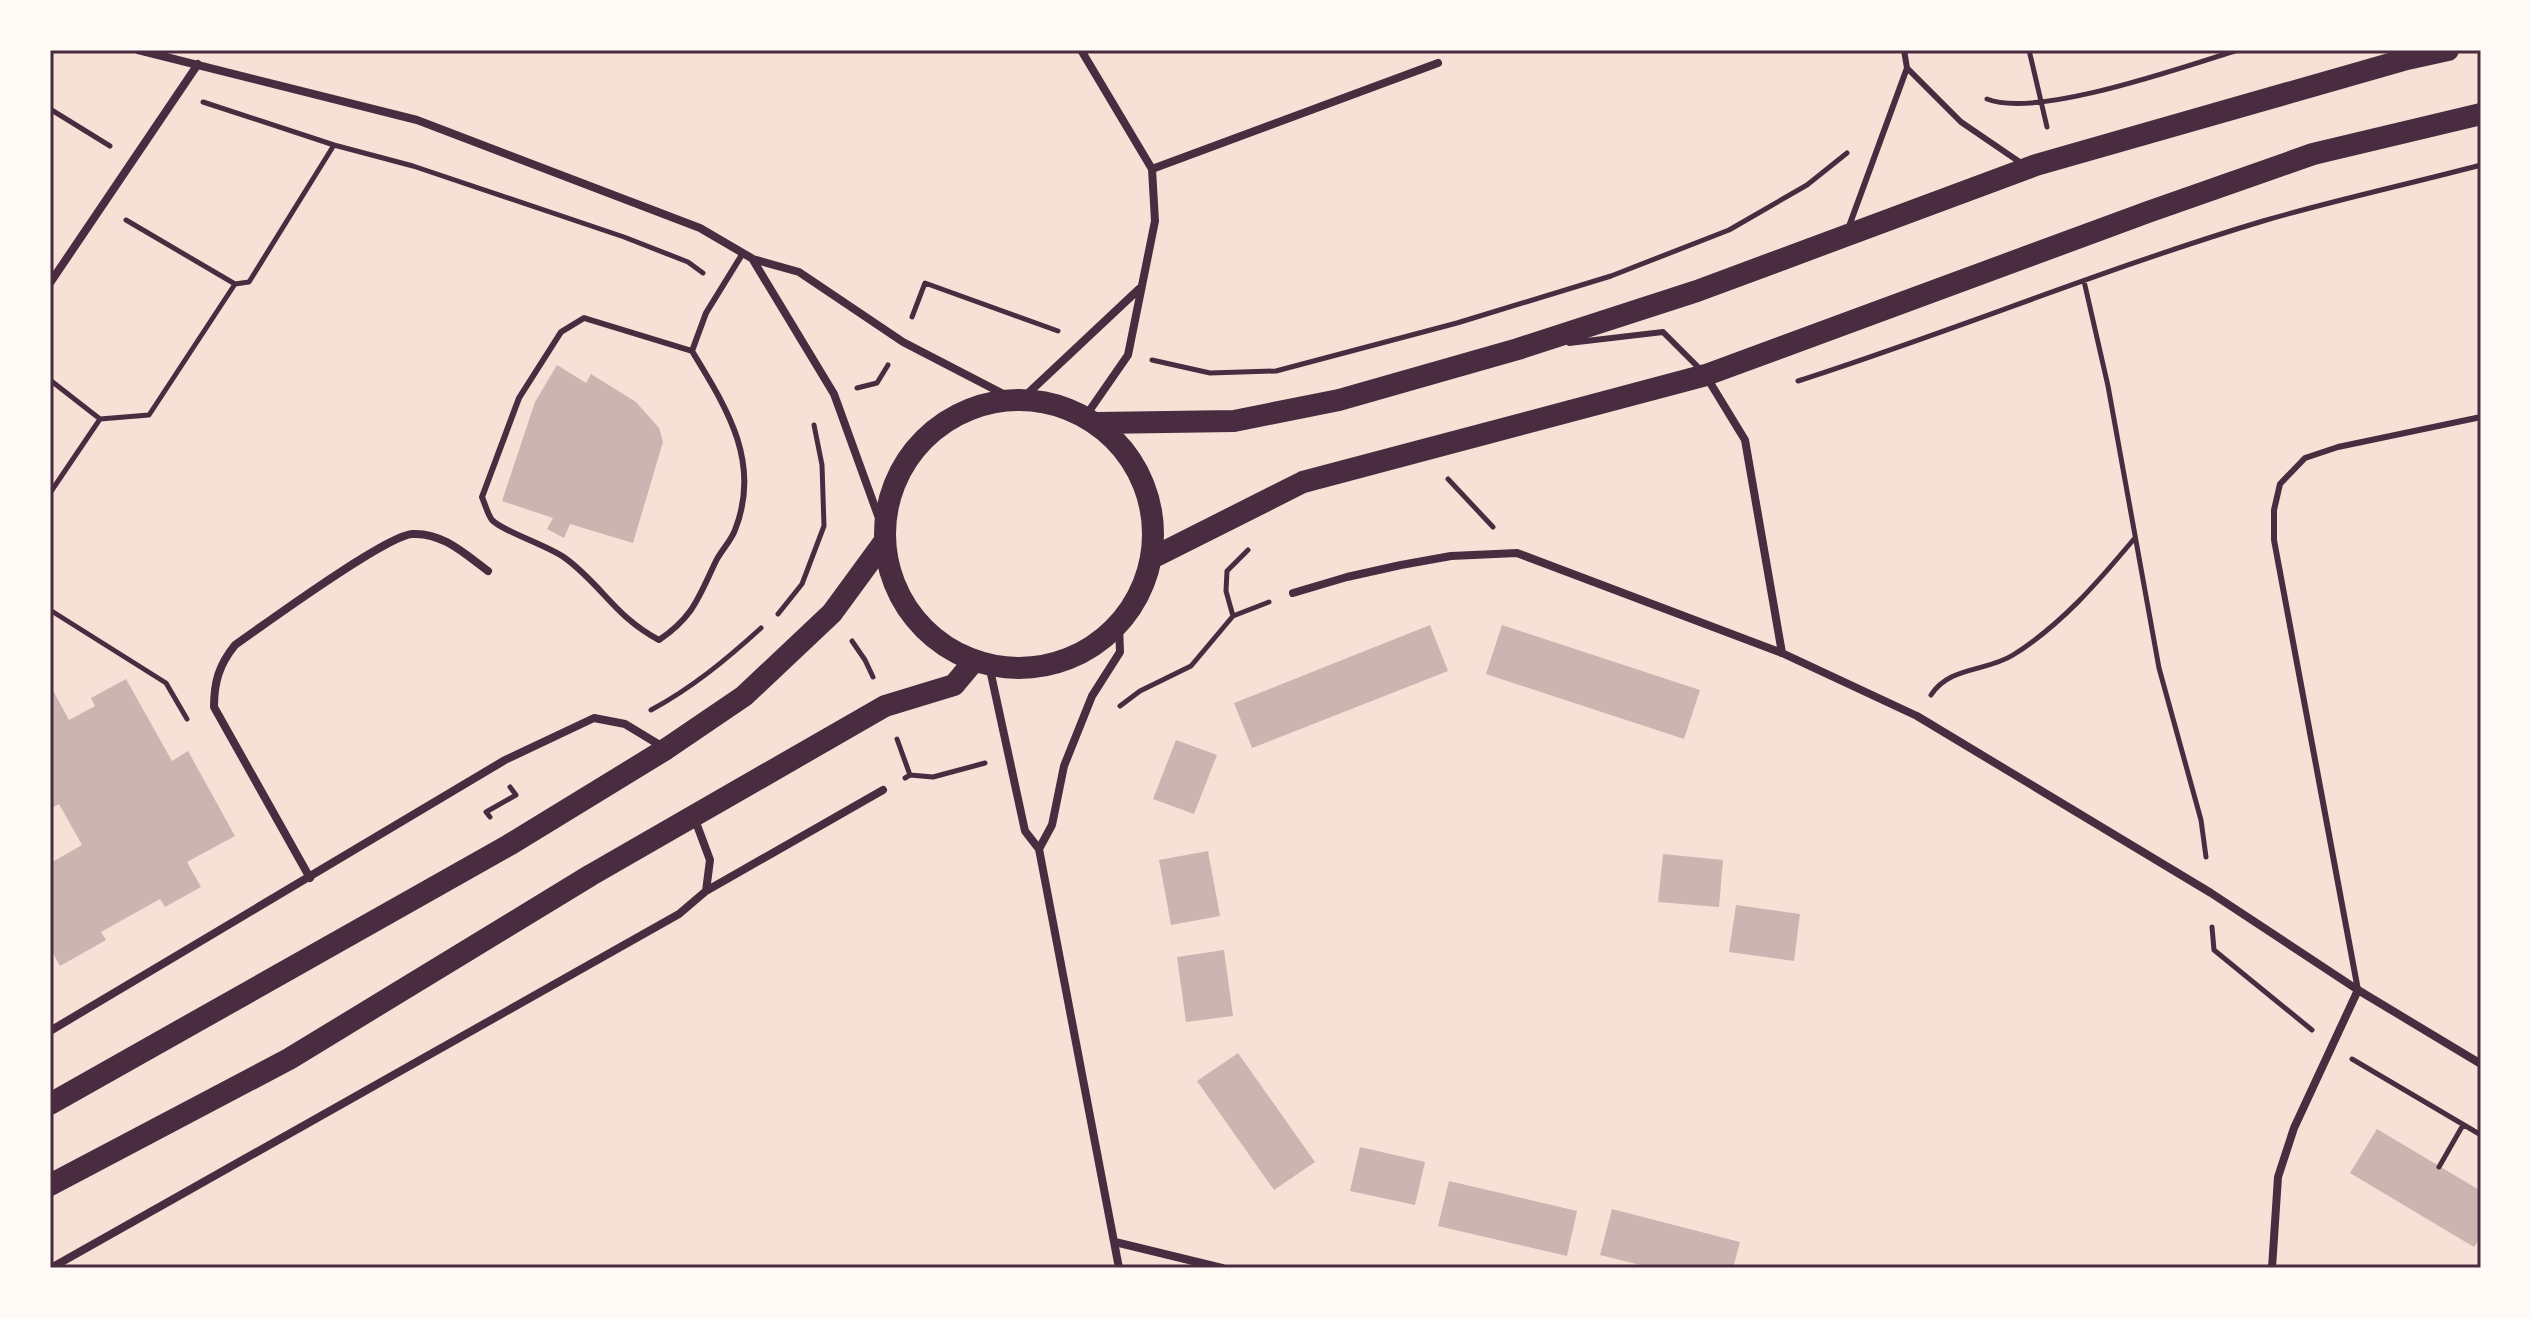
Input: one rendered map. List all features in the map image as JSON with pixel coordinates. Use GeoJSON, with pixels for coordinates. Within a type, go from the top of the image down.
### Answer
{"type":"FeatureCollection","features":[{"type":"Feature","properties":{"kind":"highway"},"geometry":{"type":"LineString","coordinates":[[1091,420],[1234,421],[1339,400],[1518,349],[1697,291],[2028,167],[2448,50]]}},
{"type":"Feature","properties":{"kind":"highway"},"geometry":{"type":"LineString","coordinates":[[1152,558],[1303,482],[1706,375],[2313,154],[2481,114]]}},
{"type":"Feature","properties":{"kind":"highway"},"geometry":{"type":"LineString","coordinates":[[1018,398],[1062,405],[1091,420],[1126,450],[1145,483],[1154,520],[1152,558],[1145,582],[1134,605],[1119,625],[1095,646],[1067,660],[1036,667],[1005,668],[982,663],[939,643],[911,615],[893,581],[884,537],[891,492],[909,455],[937,426],[973,406],[1018,398]]}},
{"type":"Feature","properties":{"kind":"highway"},"geometry":{"type":"LineString","coordinates":[[50,1104],[509,845],[666,749],[744,696],[832,613],[884,537]]}},
{"type":"Feature","properties":{"kind":"highway"},"geometry":{"type":"LineString","coordinates":[[50,1185],[289,1059],[591,875],[885,706],[954,685],[982,663]]}},
{"type":"Feature","properties":{"kind":"street"},"geometry":{"type":"LineString","coordinates":[[138,50],[417,120],[700,228],[753,259],[799,272],[903,342],[1018,398],[1140,289]]}},
{"type":"Feature","properties":{"kind":"street"},"geometry":{"type":"LineString","coordinates":[[1081,50],[1152,169],[1155,221],[1128,355],[1091,420]]}},
{"type":"Feature","properties":{"kind":"street"},"geometry":{"type":"LineString","coordinates":[[1152,169],[1438,63]]}},
{"type":"Feature","properties":{"kind":"street"},"geometry":{"type":"LineString","coordinates":[[50,283],[198,64]]}},
{"type":"Feature","properties":{"kind":"street"},"geometry":{"type":"LineString","coordinates":[[753,259],[834,394],[884,537]]}},
{"type":"Feature","properties":{"kind":"street"},"geometry":{"type":"LineString","coordinates":[[1706,375],[1745,440],[1782,653]]}},
{"type":"Feature","properties":{"kind":"street"},"geometry":{"type":"LineString","coordinates":[[310,878],[214,707],[214,685],[221,663],[235,645],[383,546],[410,534],[441,538],[488,571]]}},
{"type":"Feature","properties":{"kind":"street"},"geometry":{"type":"LineString","coordinates":[[1293,593],[1401,565],[1451,556],[1517,553],[1782,653],[1917,716],[2211,893],[2358,990],[2481,1064]]}},
{"type":"Feature","properties":{"kind":"street"},"geometry":{"type":"LineString","coordinates":[[1039,849],[1052,825],[1064,766],[1078,730],[1092,696],[1120,652],[1119,625]]}},
{"type":"Feature","properties":{"kind":"street"},"geometry":{"type":"LineString","coordinates":[[982,663],[1025,831],[1039,849],[1119,1268]]}},
{"type":"Feature","properties":{"kind":"street"},"geometry":{"type":"LineString","coordinates":[[50,1031],[505,760],[563,732],[594,718],[625,724],[666,749]]}},
{"type":"Feature","properties":{"kind":"street"},"geometry":{"type":"LineString","coordinates":[[51,1268],[679,914],[706,891],[883,790]]}},
{"type":"Feature","properties":{"kind":"street"},"geometry":{"type":"LineString","coordinates":[[694,817],[710,860],[706,891]]}},
{"type":"Feature","properties":{"kind":"street"},"geometry":{"type":"LineString","coordinates":[[2272,1268],[2278,1177],[2294,1128],[2358,990]]}},
{"type":"Feature","properties":{"kind":"street"},"geometry":{"type":"LineString","coordinates":[[1115,1242],[1222,1268]]}},
{"type":"Feature","properties":{"kind":"lane"},"geometry":{"type":"LineString","coordinates":[[1845,236],[1907,68],[1904,50]]}},
{"type":"Feature","properties":{"kind":"lane"},"geometry":{"type":"LineString","coordinates":[[1907,68],[1961,122],[2028,167]]}},
{"type":"Feature","properties":{"kind":"lane"},"geometry":{"type":"LineString","coordinates":[[692,351],[706,313],[743,253]]}},
{"type":"Feature","properties":{"kind":"lane"},"geometry":{"type":"LineString","coordinates":[[584,318],[692,351],[728,411],[742,452],[745,492],[735,532],[717,558],[701,594],[681,625],[659,640],[639,630],[620,614],[562,555],[493,521],[482,497],[519,398],[561,332],[584,318]]}},
{"type":"Feature","properties":{"kind":"lane"},"geometry":{"type":"LineString","coordinates":[[1518,349],[1663,332],[1706,375]]}},
{"type":"Feature","properties":{"kind":"lane"},"geometry":{"type":"LineString","coordinates":[[2358,990],[2274,540],[2277,497],[2280,484],[2305,458],[2338,447],[2481,417]]}},
{"type":"Feature","properties":{"kind":"path"},"geometry":{"type":"LineString","coordinates":[[2029,50],[2051,141]]}},
{"type":"Feature","properties":{"kind":"path"},"geometry":{"type":"LineString","coordinates":[[1987,99],[2000,104],[2041,102],[2117,87],[2238,50]]}},
{"type":"Feature","properties":{"kind":"path"},"geometry":{"type":"LineString","coordinates":[[180,92],[217,108],[413,166],[624,237],[688,262],[722,287]]}},
{"type":"Feature","properties":{"kind":"path"},"geometry":{"type":"LineString","coordinates":[[50,109],[134,160]]}},
{"type":"Feature","properties":{"kind":"path"},"geometry":{"type":"LineString","coordinates":[[1128,355],[1210,373],[1276,371],[1457,323],[1611,276],[1729,230],[1807,185],[1847,153],[1851,143]]}},
{"type":"Feature","properties":{"kind":"path"},"geometry":{"type":"LineString","coordinates":[[103,206],[235,284],[249,282],[334,145]]}},
{"type":"Feature","properties":{"kind":"path"},"geometry":{"type":"LineString","coordinates":[[2083,278],[2101,354],[2159,668],[2201,820],[2211,893],[2214,950],[2331,1046],[2481,1135]]}},
{"type":"Feature","properties":{"kind":"path"},"geometry":{"type":"LineString","coordinates":[[625,724],[678,696],[732,655],[778,613],[802,584],[824,526],[822,465],[806,401],[877,383],[903,342],[925,283],[1084,341]]}},
{"type":"Feature","properties":{"kind":"path"},"geometry":{"type":"LineString","coordinates":[[50,380],[100,419],[149,415],[235,284]]}},
{"type":"Feature","properties":{"kind":"path"},"geometry":{"type":"LineString","coordinates":[[50,493],[100,419]]}},
{"type":"Feature","properties":{"kind":"path"},"geometry":{"type":"LineString","coordinates":[[1447,478],[1517,553]]}},
{"type":"Feature","properties":{"kind":"path"},"geometry":{"type":"LineString","coordinates":[[1917,716],[1940,681],[2011,656],[2087,596],[2134,538]]}},
{"type":"Feature","properties":{"kind":"path"},"geometry":{"type":"LineString","coordinates":[[802,584],[832,613],[865,660],[910,775]]}},
{"type":"Feature","properties":{"kind":"path"},"geometry":{"type":"LineString","coordinates":[[1233,616],[1293,593]]}},
{"type":"Feature","properties":{"kind":"path"},"geometry":{"type":"LineString","coordinates":[[50,610],[166,683],[189,724]]}},
{"type":"Feature","properties":{"kind":"path"},"geometry":{"type":"LineString","coordinates":[[2439,1167],[2463,1125]]}},
{"type":"Feature","properties":{"kind":"building"},"geometry":{"type":"Polygon","coordinates":[[[557,365],[586,383],[591,374],[636,402],[659,428],[663,442],[633,543],[570,524],[564,538],[547,529],[553,518],[502,501],[535,402],[557,365]]]}},
{"type":"Feature","properties":{"kind":"building"},"geometry":{"type":"Polygon","coordinates":[[[1430,625],[1448,671],[1252,748],[1234,703],[1430,625]]]}},
{"type":"Feature","properties":{"kind":"building"},"geometry":{"type":"Polygon","coordinates":[[[1502,625],[1700,690],[1684,739],[1486,674],[1502,625]]]}},
{"type":"Feature","properties":{"kind":"building"},"geometry":{"type":"Polygon","coordinates":[[[126,679],[172,761],[188,751],[235,836],[187,862],[201,887],[165,907],[160,899],[101,932],[106,940],[60,966],[50,948],[50,859],[54,861],[82,845],[59,804],[50,809],[50,685],[69,720],[95,706],[91,698],[126,679]]]}},
{"type":"Feature","properties":{"kind":"building"},"geometry":{"type":"Polygon","coordinates":[[[1176,740],[1217,755],[1194,814],[1153,799],[1176,740]]]}},
{"type":"Feature","properties":{"kind":"building"},"geometry":{"type":"Polygon","coordinates":[[[1208,851],[1220,916],[1171,925],[1159,860],[1208,851]]]}},
{"type":"Feature","properties":{"kind":"building"},"geometry":{"type":"Polygon","coordinates":[[[1663,854],[1723,860],[1719,907],[1658,902],[1663,854]]]}},
{"type":"Feature","properties":{"kind":"building"},"geometry":{"type":"Polygon","coordinates":[[[1736,905],[1800,914],[1794,961],[1729,952],[1736,905]]]}},
{"type":"Feature","properties":{"kind":"building"},"geometry":{"type":"Polygon","coordinates":[[[1224,950],[1233,1016],[1186,1022],[1177,957],[1224,950]]]}},
{"type":"Feature","properties":{"kind":"building"},"geometry":{"type":"Polygon","coordinates":[[[1238,1053],[1315,1162],[1274,1190],[1197,1081],[1238,1053]]]}},
{"type":"Feature","properties":{"kind":"building"},"geometry":{"type":"Polygon","coordinates":[[[2377,1129],[2481,1191],[2481,1236],[2474,1247],[2350,1173],[2377,1129]]]}},
{"type":"Feature","properties":{"kind":"building"},"geometry":{"type":"Polygon","coordinates":[[[1360,1147],[1425,1162],[1415,1205],[1350,1191],[1360,1147]]]}},
{"type":"Feature","properties":{"kind":"building"},"geometry":{"type":"Polygon","coordinates":[[[1449,1181],[1577,1211],[1567,1256],[1438,1226],[1449,1181]]]}},
{"type":"Feature","properties":{"kind":"building"},"geometry":{"type":"Polygon","coordinates":[[[1612,1209],[1740,1242],[1733,1268],[1653,1268],[1600,1255],[1612,1209]]]}}]}
